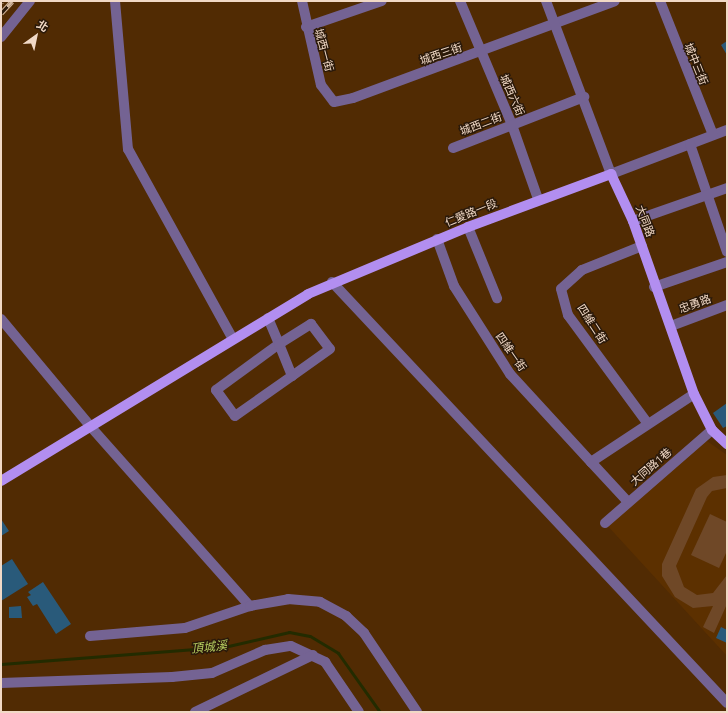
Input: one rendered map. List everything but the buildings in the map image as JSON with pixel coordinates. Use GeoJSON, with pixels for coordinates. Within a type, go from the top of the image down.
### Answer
{"type":"FeatureCollection","features":[{"type":"Feature","properties":{"kind":"main road","name":"仁愛路一段"},"geometry":{"type":"LineString","coordinates":[[1,480],[268,318],[332,282],[538,199],[612,174]]}},
{"type":"Feature","properties":{"kind":"main road","name":"大同路"},"geometry":{"type":"LineString","coordinates":[[612,174],[633,221],[654,287],[671,326],[694,394],[712,430],[727,444]]}},
{"type":"Feature","properties":{"kind":"street"},"geometry":{"type":"LineString","coordinates":[[1,37],[30,1]]}},
{"type":"Feature","properties":{"kind":"street"},"geometry":{"type":"LineString","coordinates":[[115,1],[128,149],[141,178],[233,339]]}},
{"type":"Feature","properties":{"kind":"street","name":"城西一街"},"geometry":{"type":"LineString","coordinates":[[302,1],[306,27],[321,85],[334,102]]}},
{"type":"Feature","properties":{"kind":"street"},"geometry":{"type":"LineString","coordinates":[[306,27],[382,1]]}},
{"type":"Feature","properties":{"kind":"street","name":"城西六街"},"geometry":{"type":"LineString","coordinates":[[460,1],[480,53],[512,125],[538,199]]}},
{"type":"Feature","properties":{"kind":"street","name":"大同路"},"geometry":{"type":"LineString","coordinates":[[546,1],[584,97],[612,174]]}},
{"type":"Feature","properties":{"kind":"street","name":"城西三街"},"geometry":{"type":"LineString","coordinates":[[334,102],[353,98],[480,53],[615,1]]}},
{"type":"Feature","properties":{"kind":"street","name":"城中三街"},"geometry":{"type":"LineString","coordinates":[[660,1],[713,135]]}},
{"type":"Feature","properties":{"kind":"street","name":"城西二街"},"geometry":{"type":"LineString","coordinates":[[453,148],[584,97]]}},
{"type":"Feature","properties":{"kind":"street","name":"仁愛路一段"},"geometry":{"type":"LineString","coordinates":[[612,174],[727,130]]}},
{"type":"Feature","properties":{"kind":"street"},"geometry":{"type":"LineString","coordinates":[[690,144],[727,252]]}},
{"type":"Feature","properties":{"kind":"street"},"geometry":{"type":"LineString","coordinates":[[633,221],[727,188]]}},
{"type":"Feature","properties":{"kind":"street"},"geometry":{"type":"LineString","coordinates":[[468,227],[497,298]]}},
{"type":"Feature","properties":{"kind":"street","name":"四維一街"},"geometry":{"type":"LineString","coordinates":[[437,239],[454,286],[510,374],[628,502]]}},
{"type":"Feature","properties":{"kind":"street","name":"四維二街"},"geometry":{"type":"LineString","coordinates":[[642,246],[582,270],[561,289],[568,315],[648,424]]}},
{"type":"Feature","properties":{"kind":"street"},"geometry":{"type":"LineString","coordinates":[[654,287],[727,262]]}},
{"type":"Feature","properties":{"kind":"street"},"geometry":{"type":"LineString","coordinates":[[332,282],[727,704]]}},
{"type":"Feature","properties":{"kind":"street","name":"忠勇路"},"geometry":{"type":"LineString","coordinates":[[671,326],[727,305]]}},
{"type":"Feature","properties":{"kind":"street"},"geometry":{"type":"LineString","coordinates":[[268,318],[292,376]]}},
{"type":"Feature","properties":{"kind":"street"},"geometry":{"type":"LineString","coordinates":[[1,319],[90,426],[250,606]]}},
{"type":"Feature","properties":{"kind":"street"},"geometry":{"type":"LineString","coordinates":[[311,324],[330,350],[235,416],[216,390],[279,344],[311,324]]}},
{"type":"Feature","properties":{"kind":"street"},"geometry":{"type":"LineString","coordinates":[[592,462],[694,394]]}},
{"type":"Feature","properties":{"kind":"street","name":"大同路1巷"},"geometry":{"type":"LineString","coordinates":[[605,522],[712,430]]}},
{"type":"Feature","properties":{"kind":"street"},"geometry":{"type":"LineString","coordinates":[[90,636],[185,628],[250,606],[288,599],[320,602],[346,616],[364,633],[417,712]]}},
{"type":"Feature","properties":{"kind":"street"},"geometry":{"type":"LineString","coordinates":[[1,682],[172,677],[212,673],[265,650],[291,646],[313,655],[325,662],[359,712]]}},
{"type":"Feature","properties":{"kind":"street"},"geometry":{"type":"LineString","coordinates":[[196,712],[313,655]]}},
{"type":"Feature","properties":{"kind":"shaded area"},"geometry":{"type":"Polygon","coordinates":[[[704,439],[727,455],[727,656],[605,523],[704,439]]]}},
{"type":"Feature","properties":{"kind":"shaded area"},"geometry":{"type":"Polygon","coordinates":[[[727,475],[727,488],[712,491],[707,497],[676,566],[684,587],[697,595],[713,593],[727,575],[727,604],[714,633],[703,627],[713,606],[693,608],[675,597],[662,576],[662,564],[696,489],[713,477],[727,475]]]}},
{"type":"Feature","properties":{"kind":"shaded area"},"geometry":{"type":"Polygon","coordinates":[[[710,514],[727,522],[727,551],[719,568],[691,555],[710,514]]]}},
{"type":"Feature","properties":{"kind":"waterway","name":"頂城溪"},"geometry":{"type":"LineString","coordinates":[[1,664],[224,647],[289,632],[310,636],[338,653],[380,712]]}},
{"type":"Feature","properties":{"kind":"railway"},"geometry":{"type":"LineString","coordinates":[[1,13],[12,1]]}}]}
